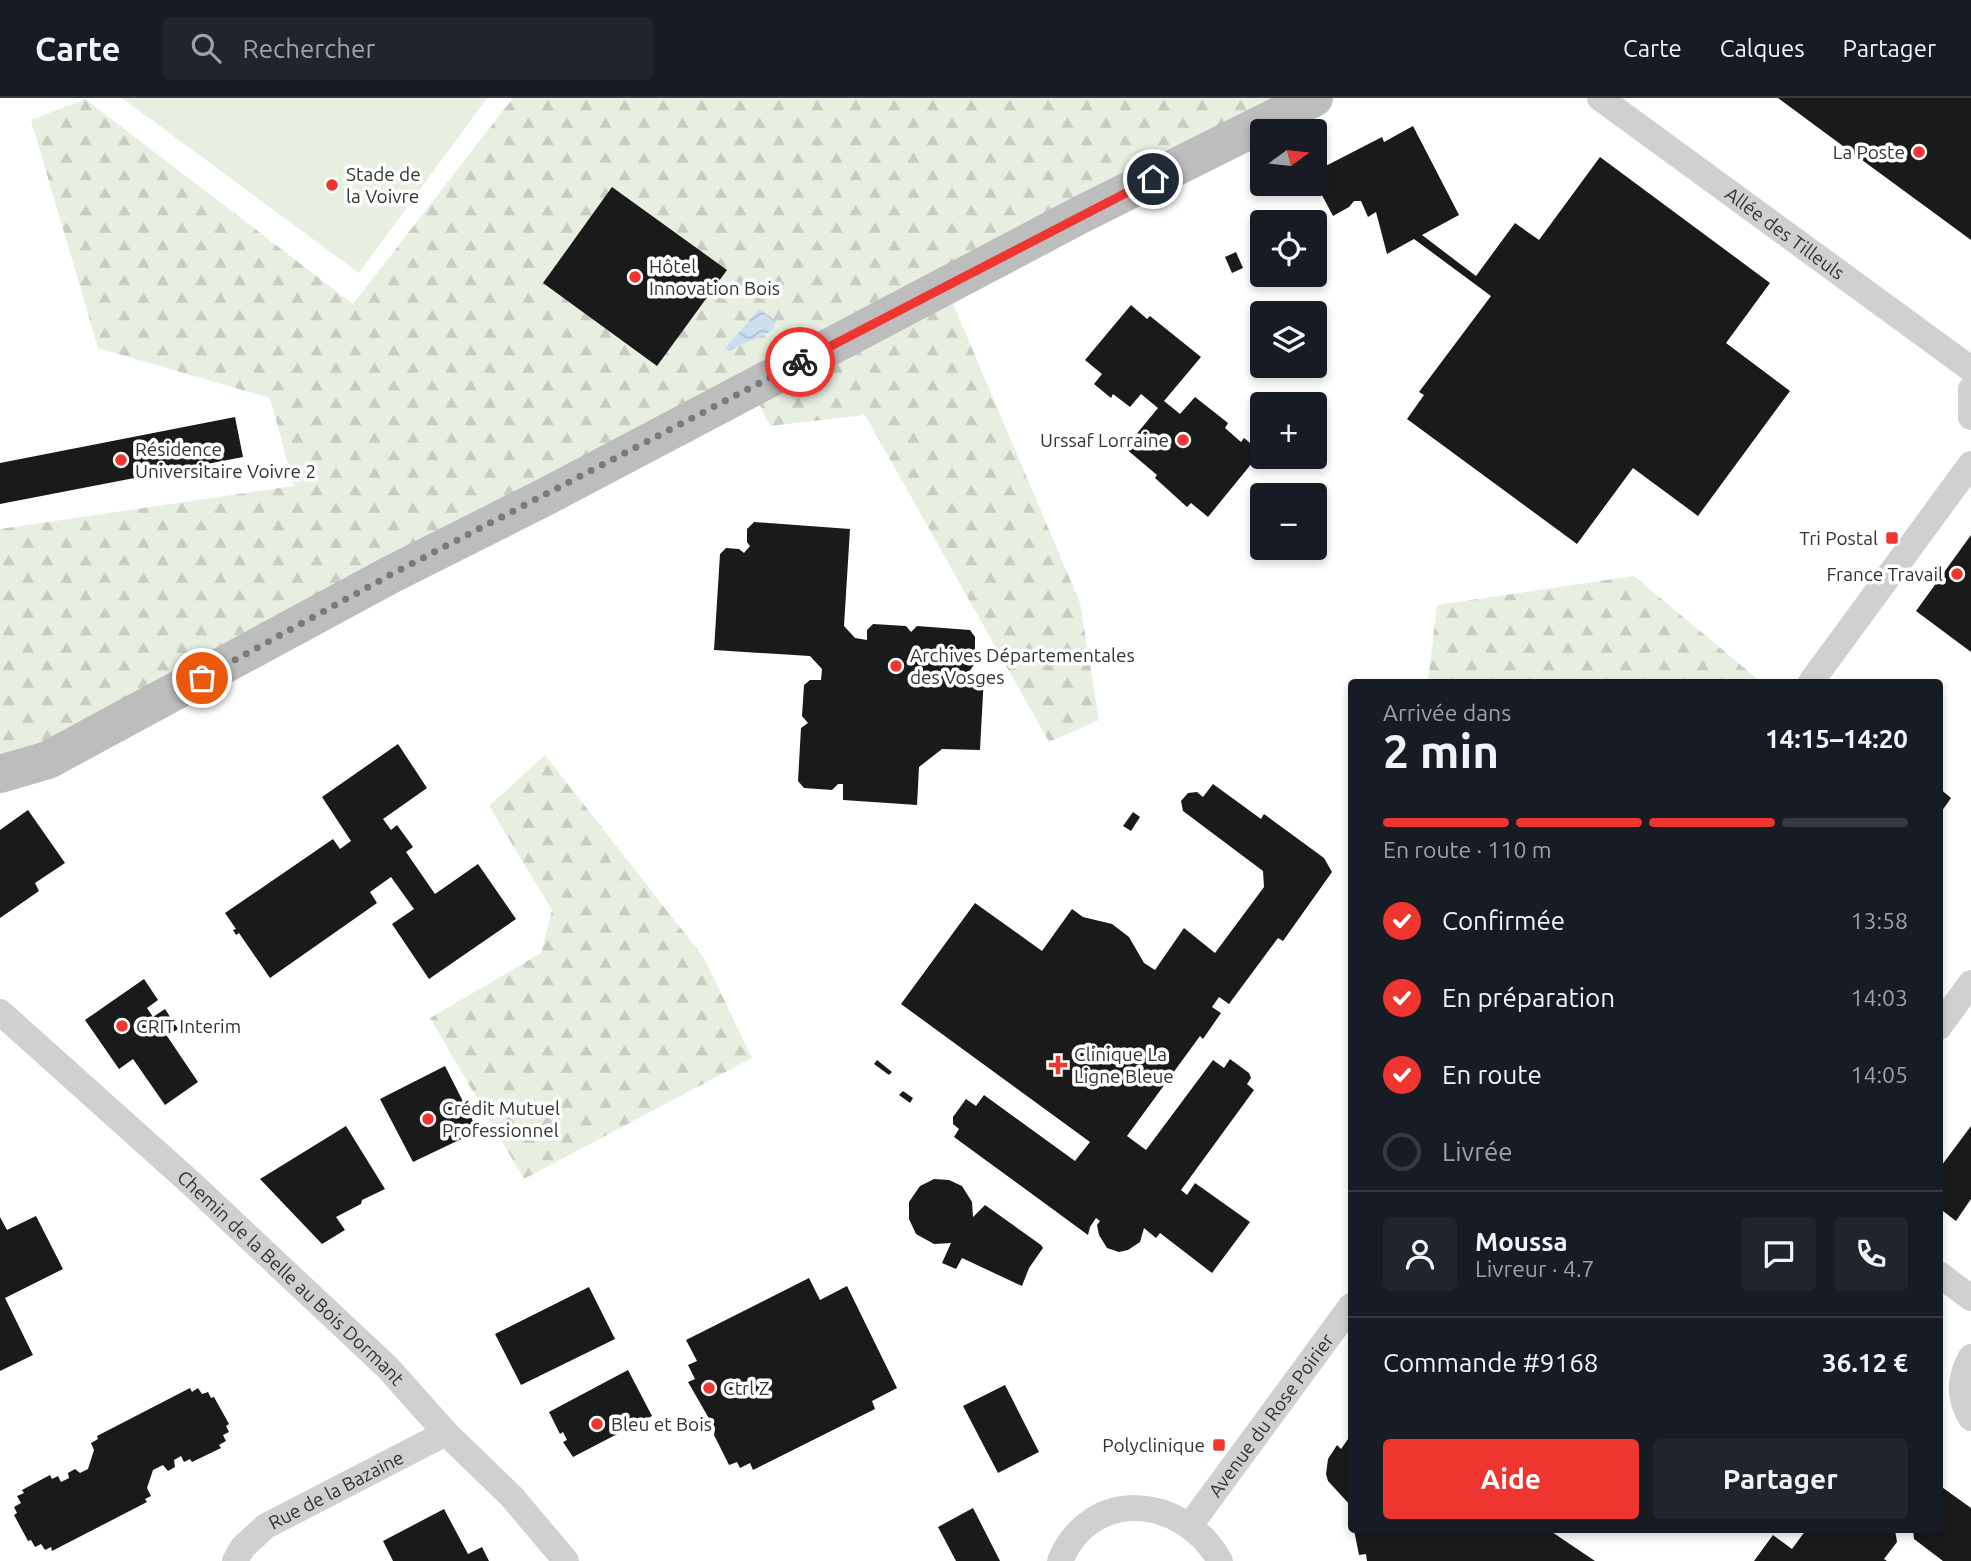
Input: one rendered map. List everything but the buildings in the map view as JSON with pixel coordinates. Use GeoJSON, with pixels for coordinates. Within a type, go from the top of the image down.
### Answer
{"type":"FeatureCollection","features":[{"type":"Feature","properties":{"kind":"street"},"geometry":{"type":"LineString","coordinates":[[0,774],[48,760],[390,575],[545,497],[1080,215],[1314,98]]}},
{"type":"Feature","properties":{"kind":"street","name":"Allée des Tilleuls"},"geometry":{"type":"LineString","coordinates":[[1600,98],[1971,369]]}},
{"type":"Feature","properties":{"kind":"street"},"geometry":{"type":"LineString","coordinates":[[1971,389],[1971,417]]}},
{"type":"Feature","properties":{"kind":"street"},"geometry":{"type":"LineString","coordinates":[[1813,679],[1971,464]]}},
{"type":"Feature","properties":{"kind":"street"},"geometry":{"type":"LineString","coordinates":[[1943,1022],[1971,983]]}},
{"type":"Feature","properties":{"kind":"street","name":"Chemin de la Belle au Bois Dormant"},"geometry":{"type":"LineString","coordinates":[[0,1012],[232,1221],[388,1368],[446,1433],[512,1497],[566,1561]]}},
{"type":"Feature","properties":{"kind":"street"},"geometry":{"type":"LineString","coordinates":[[1943,1277],[1971,1298]]}},
{"type":"Feature","properties":{"kind":"street","name":"Avenue du Rose Poirier"},"geometry":{"type":"LineString","coordinates":[[1191,1524],[1348,1310]]}},
{"type":"Feature","properties":{"kind":"street"},"geometry":{"type":"LineString","coordinates":[[1971,1357],[1963,1372],[1960,1390],[1964,1407],[1971,1418]]}},
{"type":"Feature","properties":{"kind":"street","name":"Rue de la Bazaine"},"geometry":{"type":"LineString","coordinates":[[235,1561],[243,1547],[266,1525],[446,1433]]}},
{"type":"Feature","properties":{"kind":"street"},"geometry":{"type":"LineString","coordinates":[[1060,1561],[1074,1538],[1090,1523],[1110,1513],[1131,1508],[1159,1510],[1191,1524],[1209,1542],[1220,1561]]}},
{"type":"Feature","properties":{"kind":"green space","name":"Stade de la Voivre"},"geometry":{"type":"Polygon","coordinates":[[[122,98],[487,98],[359,273],[122,98]]]}},
{"type":"Feature","properties":{"kind":"green space"},"geometry":{"type":"Polygon","coordinates":[[[513,98],[1277,98],[946,287],[1080,603],[1099,720],[1049,742],[865,415],[770,426],[750,386],[0,766],[0,529],[294,486],[270,398],[98,348],[31,120],[85,99],[353,304],[513,98]]]}},
{"type":"Feature","properties":{"kind":"green space"},"geometry":{"type":"Polygon","coordinates":[[[1634,576],[1757,679],[1428,679],[1437,605],[1634,576]]]}},
{"type":"Feature","properties":{"kind":"green space"},"geometry":{"type":"Polygon","coordinates":[[[545,755],[704,958],[752,1058],[524,1179],[430,1018],[541,953],[552,910],[489,806],[545,755]]]}},
{"type":"Feature","properties":{"kind":"water"},"geometry":{"type":"Polygon","coordinates":[[[759,309],[776,321],[772,331],[728,351],[725,348],[759,309]]]}},
{"type":"Feature","properties":{"kind":"way so far"},"geometry":{"type":"LineString","coordinates":[[202,678],[390,575],[545,497],[800,362]]}},
{"type":"Feature","properties":{"kind":"place","name":"La Poste"},"geometry":{"type":"Point","coordinates":[1919,152]}},
{"type":"Feature","properties":{"kind":"place","name":"Stade de la Voivre"},"geometry":{"type":"Point","coordinates":[332,185]}},
{"type":"Feature","properties":{"kind":"place","name":"Hôtel Innovation Bois"},"geometry":{"type":"Point","coordinates":[635,277]}},
{"type":"Feature","properties":{"kind":"place","name":"Urssaf Lorraine"},"geometry":{"type":"Point","coordinates":[1183,440]}},
{"type":"Feature","properties":{"kind":"place","name":"Résidence Universitaire Voivre 2"},"geometry":{"type":"Point","coordinates":[121,460]}},
{"type":"Feature","properties":{"kind":"place","name":"Tri Postal"},"geometry":{"type":"Point","coordinates":[1892,538]}},
{"type":"Feature","properties":{"kind":"place","name":"France Travail"},"geometry":{"type":"Point","coordinates":[1957,574]}},
{"type":"Feature","properties":{"kind":"place","name":"Archives Départementales des Vosges"},"geometry":{"type":"Point","coordinates":[896,666]}},
{"type":"Feature","properties":{"kind":"place","name":"CRIT Interim"},"geometry":{"type":"Point","coordinates":[122,1026]}},
{"type":"Feature","properties":{"kind":"place","name":"Clinique La Ligne Bleue"},"geometry":{"type":"Point","coordinates":[1058,1065]}},
{"type":"Feature","properties":{"kind":"place","name":"Crédit Mutuel Professionnel"},"geometry":{"type":"Point","coordinates":[428,1119]}},
{"type":"Feature","properties":{"kind":"place","name":"Ctrl Z"},"geometry":{"type":"Point","coordinates":[709,1388]}},
{"type":"Feature","properties":{"kind":"place","name":"Bleu et Bois"},"geometry":{"type":"Point","coordinates":[597,1424]}},
{"type":"Feature","properties":{"kind":"place","name":"Polyclinique"},"geometry":{"type":"Point","coordinates":[1219,1445]}},
{"type":"Feature","properties":{"kind":"route"},"geometry":{"type":"LineString","coordinates":[[800,362],[1153,179]]}}]}
